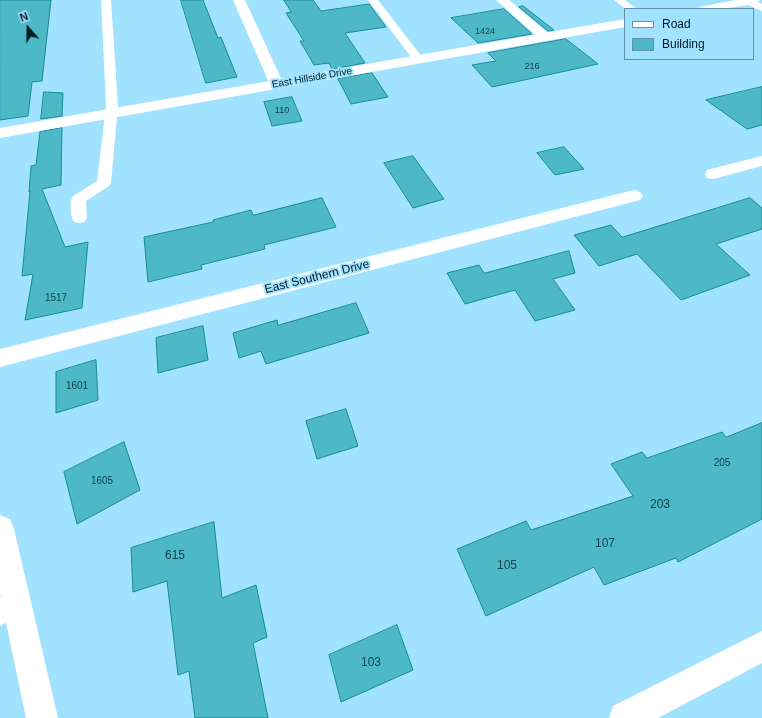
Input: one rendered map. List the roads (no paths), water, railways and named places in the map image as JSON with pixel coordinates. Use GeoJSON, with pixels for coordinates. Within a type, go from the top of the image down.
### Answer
{"type":"FeatureCollection","features":[{"type":"Feature","properties":{"kind":"street"},"geometry":{"type":"LineString","coordinates":[[239,0],[277,84]]}},
{"type":"Feature","properties":{"kind":"street"},"geometry":{"type":"LineString","coordinates":[[502,0],[545,37]]}},
{"type":"Feature","properties":{"kind":"street"},"geometry":{"type":"LineString","coordinates":[[709,8],[749,0],[762,8]]}},
{"type":"Feature","properties":{"kind":"street","name":"East Hillside Drive"},"geometry":{"type":"LineString","coordinates":[[0,133],[624,23]]}},
{"type":"Feature","properties":{"kind":"street"},"geometry":{"type":"LineString","coordinates":[[713,174],[762,161]]}},
{"type":"Feature","properties":{"kind":"street","name":"East Southern Drive"},"geometry":{"type":"LineString","coordinates":[[0,358],[634,196]]}},
{"type":"Feature","properties":{"kind":"street"},"geometry":{"type":"LineString","coordinates":[[0,529],[8,608],[42,718]]}},
{"type":"Feature","properties":{"kind":"street"},"geometry":{"type":"LineString","coordinates":[[625,718],[762,646]]}},
{"type":"Feature","properties":{"kind":"lane"},"geometry":{"type":"LineString","coordinates":[[79,218],[78,199],[104,183],[108,156],[111,114],[106,0]]}},
{"type":"Feature","properties":{"kind":"lane"},"geometry":{"type":"LineString","coordinates":[[373,0],[418,59]]}},
{"type":"Feature","properties":{"kind":"lane"},"geometry":{"type":"LineString","coordinates":[[619,0],[631,8]]}}]}
